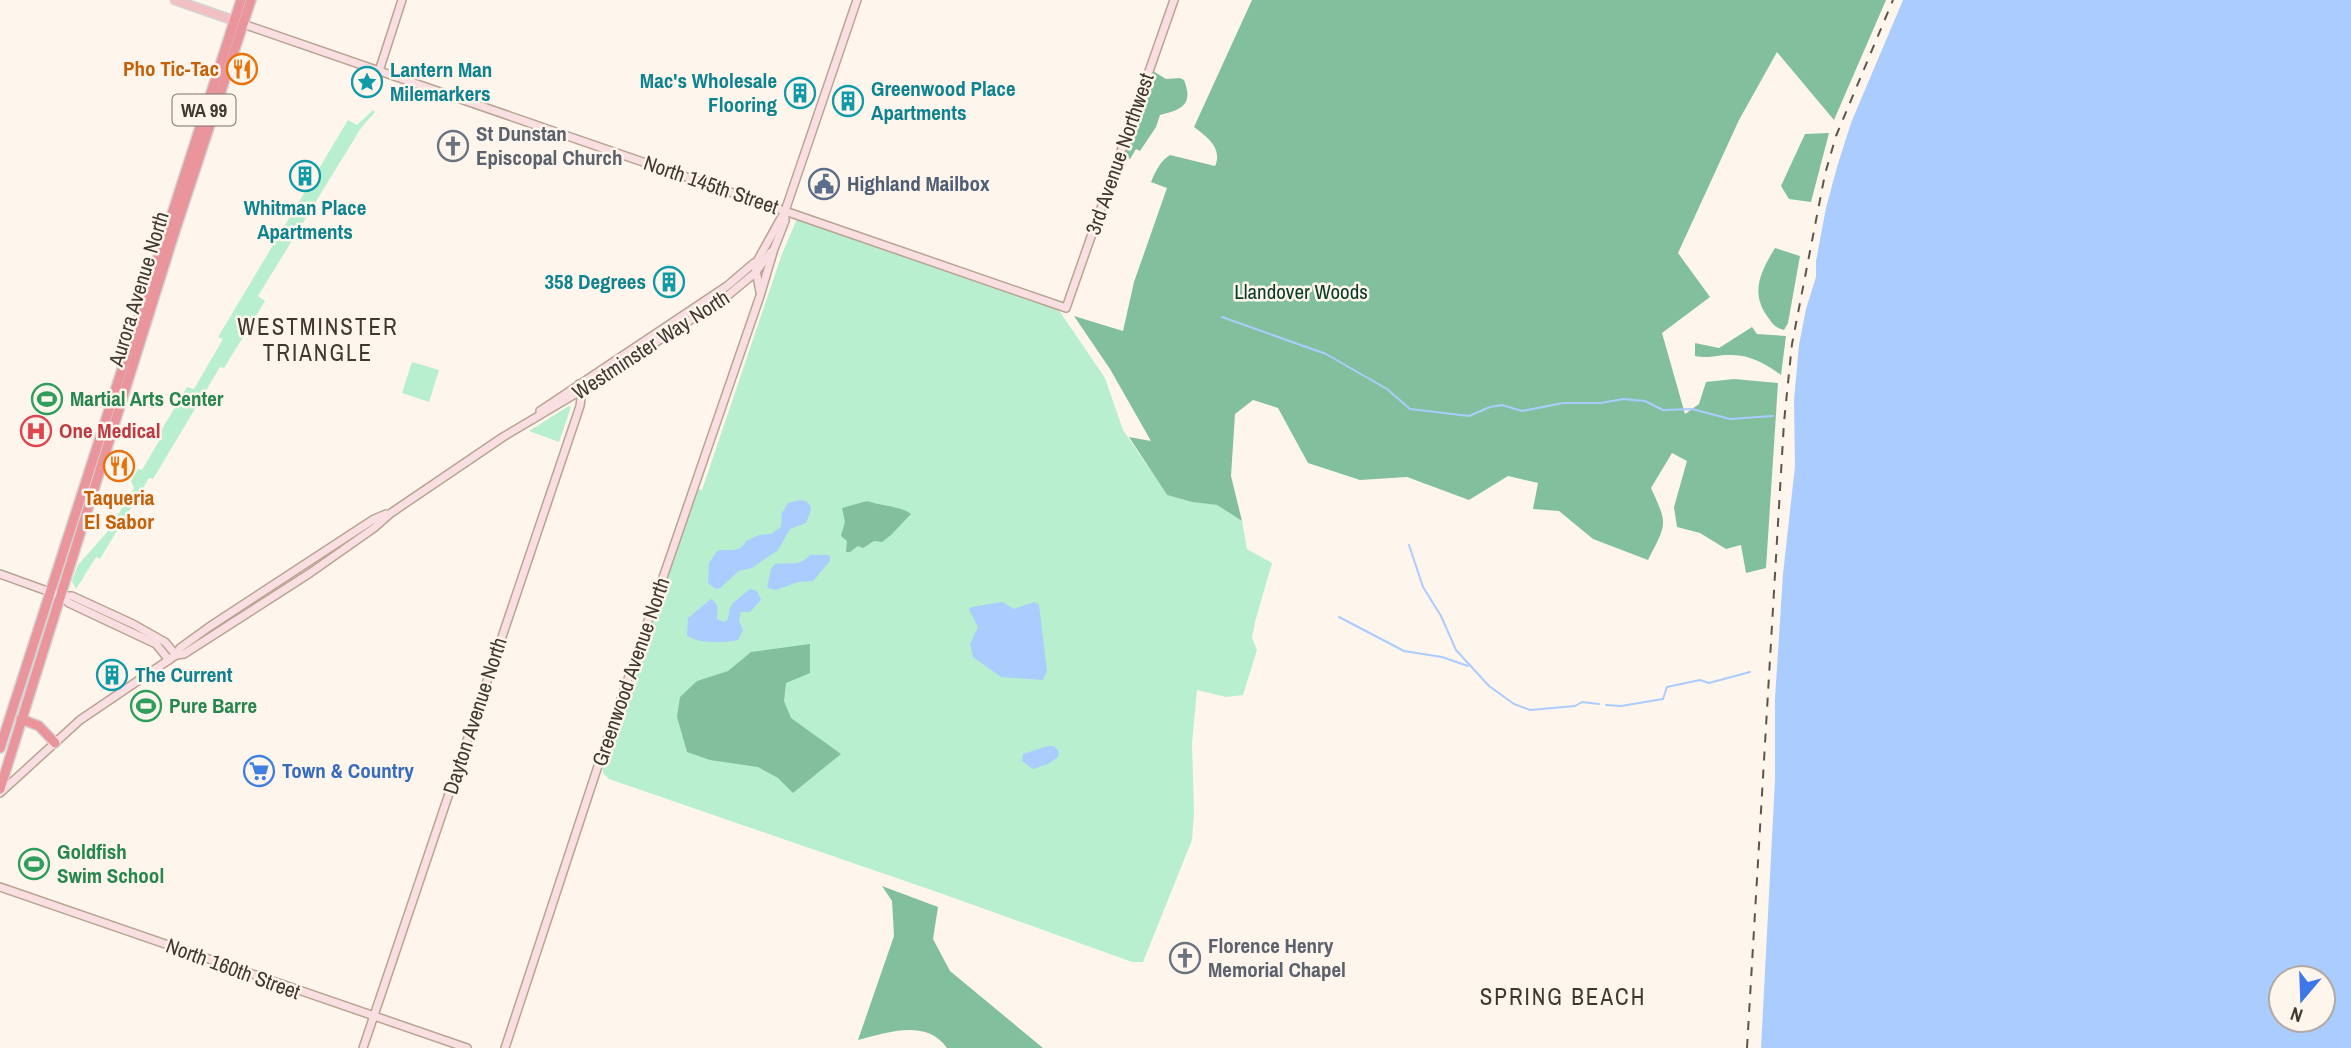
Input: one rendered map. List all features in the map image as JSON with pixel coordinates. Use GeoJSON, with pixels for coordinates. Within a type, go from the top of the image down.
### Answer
{"type":"FeatureCollection","features":[{"type":"Feature","properties":{"kind":"highway","name":"Aurora Avenue North"},"geometry":{"type":"LineString","coordinates":[[0,748],[56,594],[143,335],[238,22],[241,0]]}},
{"type":"Feature","properties":{"kind":"highway","name":"Aurora Avenue North"},"geometry":{"type":"LineString","coordinates":[[0,791],[56,594],[185,167],[238,22],[251,0]]}},
{"type":"Feature","properties":{"kind":"highway"},"geometry":{"type":"LineString","coordinates":[[21,719],[39,726],[55,743]]}},
{"type":"Feature","properties":{"kind":"main road","name":"North 145th Street"},"geometry":{"type":"LineString","coordinates":[[179,1],[238,22]]}},
{"type":"Feature","properties":{"kind":"main road"},"geometry":{"type":"LineString","coordinates":[[185,167],[188,172],[184,188],[187,194]]}},
{"type":"Feature","properties":{"kind":"main road"},"geometry":{"type":"LineString","coordinates":[[172,208],[174,215],[170,228],[174,234]]}},
{"type":"Feature","properties":{"kind":"main road"},"geometry":{"type":"LineString","coordinates":[[152,271],[157,276],[158,286]]}},
{"type":"Feature","properties":{"kind":"main road"},"geometry":{"type":"LineString","coordinates":[[142,306],[143,317],[139,331],[143,335]]}},
{"type":"Feature","properties":{"kind":"street"},"geometry":{"type":"LineString","coordinates":[[379,71],[402,0]]}},
{"type":"Feature","properties":{"kind":"street","name":"Greenwood Avenue North"},"geometry":{"type":"LineString","coordinates":[[760,296],[760,284],[754,267],[785,211],[857,0]]}},
{"type":"Feature","properties":{"kind":"street","name":"3rd Avenue Northwest"},"geometry":{"type":"LineString","coordinates":[[1066,308],[1174,0]]}},
{"type":"Feature","properties":{"kind":"street","name":"North 145th Street"},"geometry":{"type":"LineString","coordinates":[[238,22],[1066,308]]}},
{"type":"Feature","properties":{"kind":"street","name":"Greenwood Avenue North"},"geometry":{"type":"LineString","coordinates":[[505,1048],[593,780],[760,296],[785,220],[785,211]]}},
{"type":"Feature","properties":{"kind":"street","name":"Westminster Way North"},"geometry":{"type":"LineString","coordinates":[[0,791],[80,720],[173,657],[180,648],[373,519],[391,513],[581,387],[726,296],[755,273],[774,249]]}},
{"type":"Feature","properties":{"kind":"street","name":"Westminster Way North"},"geometry":{"type":"LineString","coordinates":[[581,387],[727,286],[757,260]]}},
{"type":"Feature","properties":{"kind":"street","name":"Dayton Avenue North"},"geometry":{"type":"LineString","coordinates":[[363,1048],[580,406],[581,387]]}},
{"type":"Feature","properties":{"kind":"street"},"geometry":{"type":"LineString","coordinates":[[0,574],[56,594],[69,603],[156,644],[173,657]]}},
{"type":"Feature","properties":{"kind":"street","name":"North 160th Street"},"geometry":{"type":"LineString","coordinates":[[0,887],[467,1048]]}},
{"type":"Feature","properties":{"kind":"green space","name":"Llandover Woods"},"geometry":{"type":"Polygon","coordinates":[[[1252,0],[1886,0],[1834,120],[1777,52],[1739,120],[1678,253],[1710,297],[1662,333],[1685,414],[1699,404],[1706,382],[1734,379],[1778,383],[1766,568],[1746,573],[1741,545],[1726,549],[1700,533],[1677,527],[1674,507],[1687,461],[1672,453],[1651,488],[1663,517],[1663,524],[1648,560],[1593,539],[1559,511],[1533,509],[1538,483],[1508,476],[1469,500],[1407,477],[1360,480],[1308,463],[1278,408],[1253,400],[1235,414],[1231,476],[1242,521],[1217,505],[1167,495],[1129,437],[1151,441],[1110,369],[1074,316],[1123,331],[1134,282],[1167,188],[1151,182],[1156,170],[1170,155],[1215,166],[1215,148],[1194,127],[1252,0]]]}},
{"type":"Feature","properties":{"kind":"green space"},"geometry":{"type":"Polygon","coordinates":[[[1153,71],[1166,79],[1184,80],[1187,88],[1186,101],[1174,111],[1160,115],[1156,127],[1140,151],[1136,149],[1130,159],[1122,156],[1153,71]]]}},
{"type":"Feature","properties":{"kind":"green space"},"geometry":{"type":"Polygon","coordinates":[[[373,110],[375,112],[361,128],[258,296],[265,301],[224,368],[220,367],[153,479],[149,478],[100,559],[96,557],[76,589],[72,581],[78,565],[109,530],[134,488],[131,481],[138,469],[142,470],[187,387],[194,389],[223,339],[218,337],[348,120],[357,125],[373,110]]]}},
{"type":"Feature","properties":{"kind":"green space"},"geometry":{"type":"Polygon","coordinates":[[[1829,133],[1811,202],[1789,199],[1781,186],[1805,134],[1829,133]]]}},
{"type":"Feature","properties":{"kind":"green space"},"geometry":{"type":"Polygon","coordinates":[[[797,219],[1058,309],[1105,378],[1123,430],[1167,495],[1217,505],[1242,521],[1247,549],[1272,563],[1252,638],[1257,650],[1243,695],[1226,697],[1197,690],[1192,744],[1192,840],[1143,962],[1132,962],[609,779],[603,773],[603,766],[698,489],[702,490],[782,254],[797,219]]]}},
{"type":"Feature","properties":{"kind":"green space"},"geometry":{"type":"Polygon","coordinates":[[[1775,248],[1800,256],[1788,323],[1784,330],[1770,321],[1762,307],[1758,290],[1765,265],[1775,248]]]}},
{"type":"Feature","properties":{"kind":"green space"},"geometry":{"type":"Polygon","coordinates":[[[1752,327],[1757,334],[1786,336],[1781,375],[1743,356],[1695,356],[1695,343],[1719,348],[1752,327]]]}},
{"type":"Feature","properties":{"kind":"green space"},"geometry":{"type":"Polygon","coordinates":[[[412,362],[439,370],[429,402],[402,393],[412,362]]]}},
{"type":"Feature","properties":{"kind":"green space"},"geometry":{"type":"Polygon","coordinates":[[[571,407],[559,442],[529,431],[571,407]]]}},
{"type":"Feature","properties":{"kind":"green space"},"geometry":{"type":"Polygon","coordinates":[[[867,501],[902,509],[911,514],[882,542],[874,541],[863,548],[858,546],[846,552],[847,541],[841,536],[845,522],[842,508],[867,501]]]}},
{"type":"Feature","properties":{"kind":"green space"},"geometry":{"type":"Polygon","coordinates":[[[810,644],[810,673],[786,683],[784,701],[791,718],[841,754],[793,793],[778,778],[758,767],[710,760],[687,752],[677,717],[680,697],[697,681],[728,671],[751,652],[810,644]]]}},
{"type":"Feature","properties":{"kind":"green space"},"geometry":{"type":"Polygon","coordinates":[[[882,886],[938,907],[933,939],[950,971],[1043,1048],[947,1048],[928,1033],[917,1030],[858,1040],[894,936],[892,901],[882,886]]]}},
{"type":"Feature","properties":{"kind":"water"},"geometry":{"type":"Polygon","coordinates":[[[1903,0],[2351,0],[2351,1048],[1761,1048],[1775,780],[1775,699],[1783,574],[1795,466],[1794,400],[1799,345],[1816,277],[1816,261],[1826,208],[1851,123],[1903,0]]]}},
{"type":"Feature","properties":{"kind":"water"},"geometry":{"type":"Polygon","coordinates":[[[800,500],[810,505],[806,523],[790,529],[778,550],[752,568],[739,571],[720,588],[716,589],[708,583],[709,563],[717,551],[741,548],[746,541],[759,535],[771,534],[781,527],[782,513],[788,503],[800,500]]]}},
{"type":"Feature","properties":{"kind":"water"},"geometry":{"type":"Polygon","coordinates":[[[810,555],[830,557],[830,561],[813,581],[798,582],[776,590],[767,588],[771,569],[775,564],[798,563],[810,555]]]}},
{"type":"Feature","properties":{"kind":"water"},"geometry":{"type":"Polygon","coordinates":[[[750,589],[757,591],[761,600],[750,612],[741,612],[739,621],[743,630],[738,640],[703,641],[687,635],[688,618],[711,599],[717,605],[717,619],[724,622],[728,619],[733,603],[750,589]]]}},
{"type":"Feature","properties":{"kind":"water"},"geometry":{"type":"Polygon","coordinates":[[[1002,602],[1014,609],[1034,602],[1039,605],[1047,671],[1043,680],[1001,677],[973,657],[970,644],[978,627],[969,610],[971,607],[1002,602]]]}},
{"type":"Feature","properties":{"kind":"water"},"geometry":{"type":"Polygon","coordinates":[[[1054,746],[1059,752],[1058,757],[1048,764],[1033,769],[1022,761],[1023,754],[1054,746]]]}},
{"type":"Feature","properties":{"kind":"waterway"},"geometry":{"type":"LineString","coordinates":[[1222,317],[1326,354],[1387,389],[1410,409],[1469,416],[1502,405],[1522,411],[1563,403],[1601,403],[1623,399],[1645,401],[1663,410],[1692,409],[1730,419],[1773,416]]}},
{"type":"Feature","properties":{"kind":"waterway"},"geometry":{"type":"LineString","coordinates":[[1409,545],[1423,587],[1441,616],[1456,650],[1489,686],[1514,704],[1530,710],[1575,706],[1582,702],[1599,704]]}},
{"type":"Feature","properties":{"kind":"waterway"},"geometry":{"type":"LineString","coordinates":[[1339,617],[1404,651],[1442,657],[1468,666]]}},
{"type":"Feature","properties":{"kind":"waterway"},"geometry":{"type":"LineString","coordinates":[[1606,705],[1621,706],[1663,699],[1667,687],[1700,680],[1709,683],[1750,672]]}},
{"type":"Feature","properties":{"kind":"railway"},"geometry":{"type":"LineString","coordinates":[[1747,1048],[1784,422],[1792,344],[1825,174],[1836,136],[1893,0]]}},
{"type":"Feature","properties":{"kind":"place","name":"Pho Tic-Tac"},"geometry":{"type":"Point","coordinates":[242,69]}},
{"type":"Feature","properties":{"kind":"place","name":"Lantern Man Milemarkers"},"geometry":{"type":"Point","coordinates":[367,82]}},
{"type":"Feature","properties":{"kind":"place","name":"Mac's Wholesale Flooring"},"geometry":{"type":"Point","coordinates":[800,93]}},
{"type":"Feature","properties":{"kind":"place","name":"Greenwood Place Apartments"},"geometry":{"type":"Point","coordinates":[848,101]}},
{"type":"Feature","properties":{"kind":"place","name":"St Dunstan Episcopal Church"},"geometry":{"type":"Point","coordinates":[453,146]}},
{"type":"Feature","properties":{"kind":"place","name":"Whitman Place Apartments"},"geometry":{"type":"Point","coordinates":[305,176]}},
{"type":"Feature","properties":{"kind":"place","name":"Highland Mailbox"},"geometry":{"type":"Point","coordinates":[824,184]}},
{"type":"Feature","properties":{"kind":"place","name":"358 Degrees"},"geometry":{"type":"Point","coordinates":[669,282]}},
{"type":"Feature","properties":{"kind":"place","name":"Martial Arts Center"},"geometry":{"type":"Point","coordinates":[47,399]}},
{"type":"Feature","properties":{"kind":"place","name":"One Medical"},"geometry":{"type":"Point","coordinates":[36,431]}},
{"type":"Feature","properties":{"kind":"place","name":"Taqueria El Sabor"},"geometry":{"type":"Point","coordinates":[119,466]}},
{"type":"Feature","properties":{"kind":"place","name":"The Current"},"geometry":{"type":"Point","coordinates":[112,675]}},
{"type":"Feature","properties":{"kind":"place","name":"Pure Barre"},"geometry":{"type":"Point","coordinates":[146,706]}},
{"type":"Feature","properties":{"kind":"place","name":"Town & Country"},"geometry":{"type":"Point","coordinates":[259,771]}},
{"type":"Feature","properties":{"kind":"place","name":"Goldfish Swim School"},"geometry":{"type":"Point","coordinates":[34,864]}},
{"type":"Feature","properties":{"kind":"place","name":"Florence Henry Memorial Chapel"},"geometry":{"type":"Point","coordinates":[1185,958]}},
{"type":"Feature","properties":{"kind":"district","name":"WESTMINSTER TRIANGLE"},"geometry":{"type":"Point","coordinates":[318,340]}},
{"type":"Feature","properties":{"kind":"district","name":"SPRING BEACH"},"geometry":{"type":"Point","coordinates":[1563,997]}}]}
